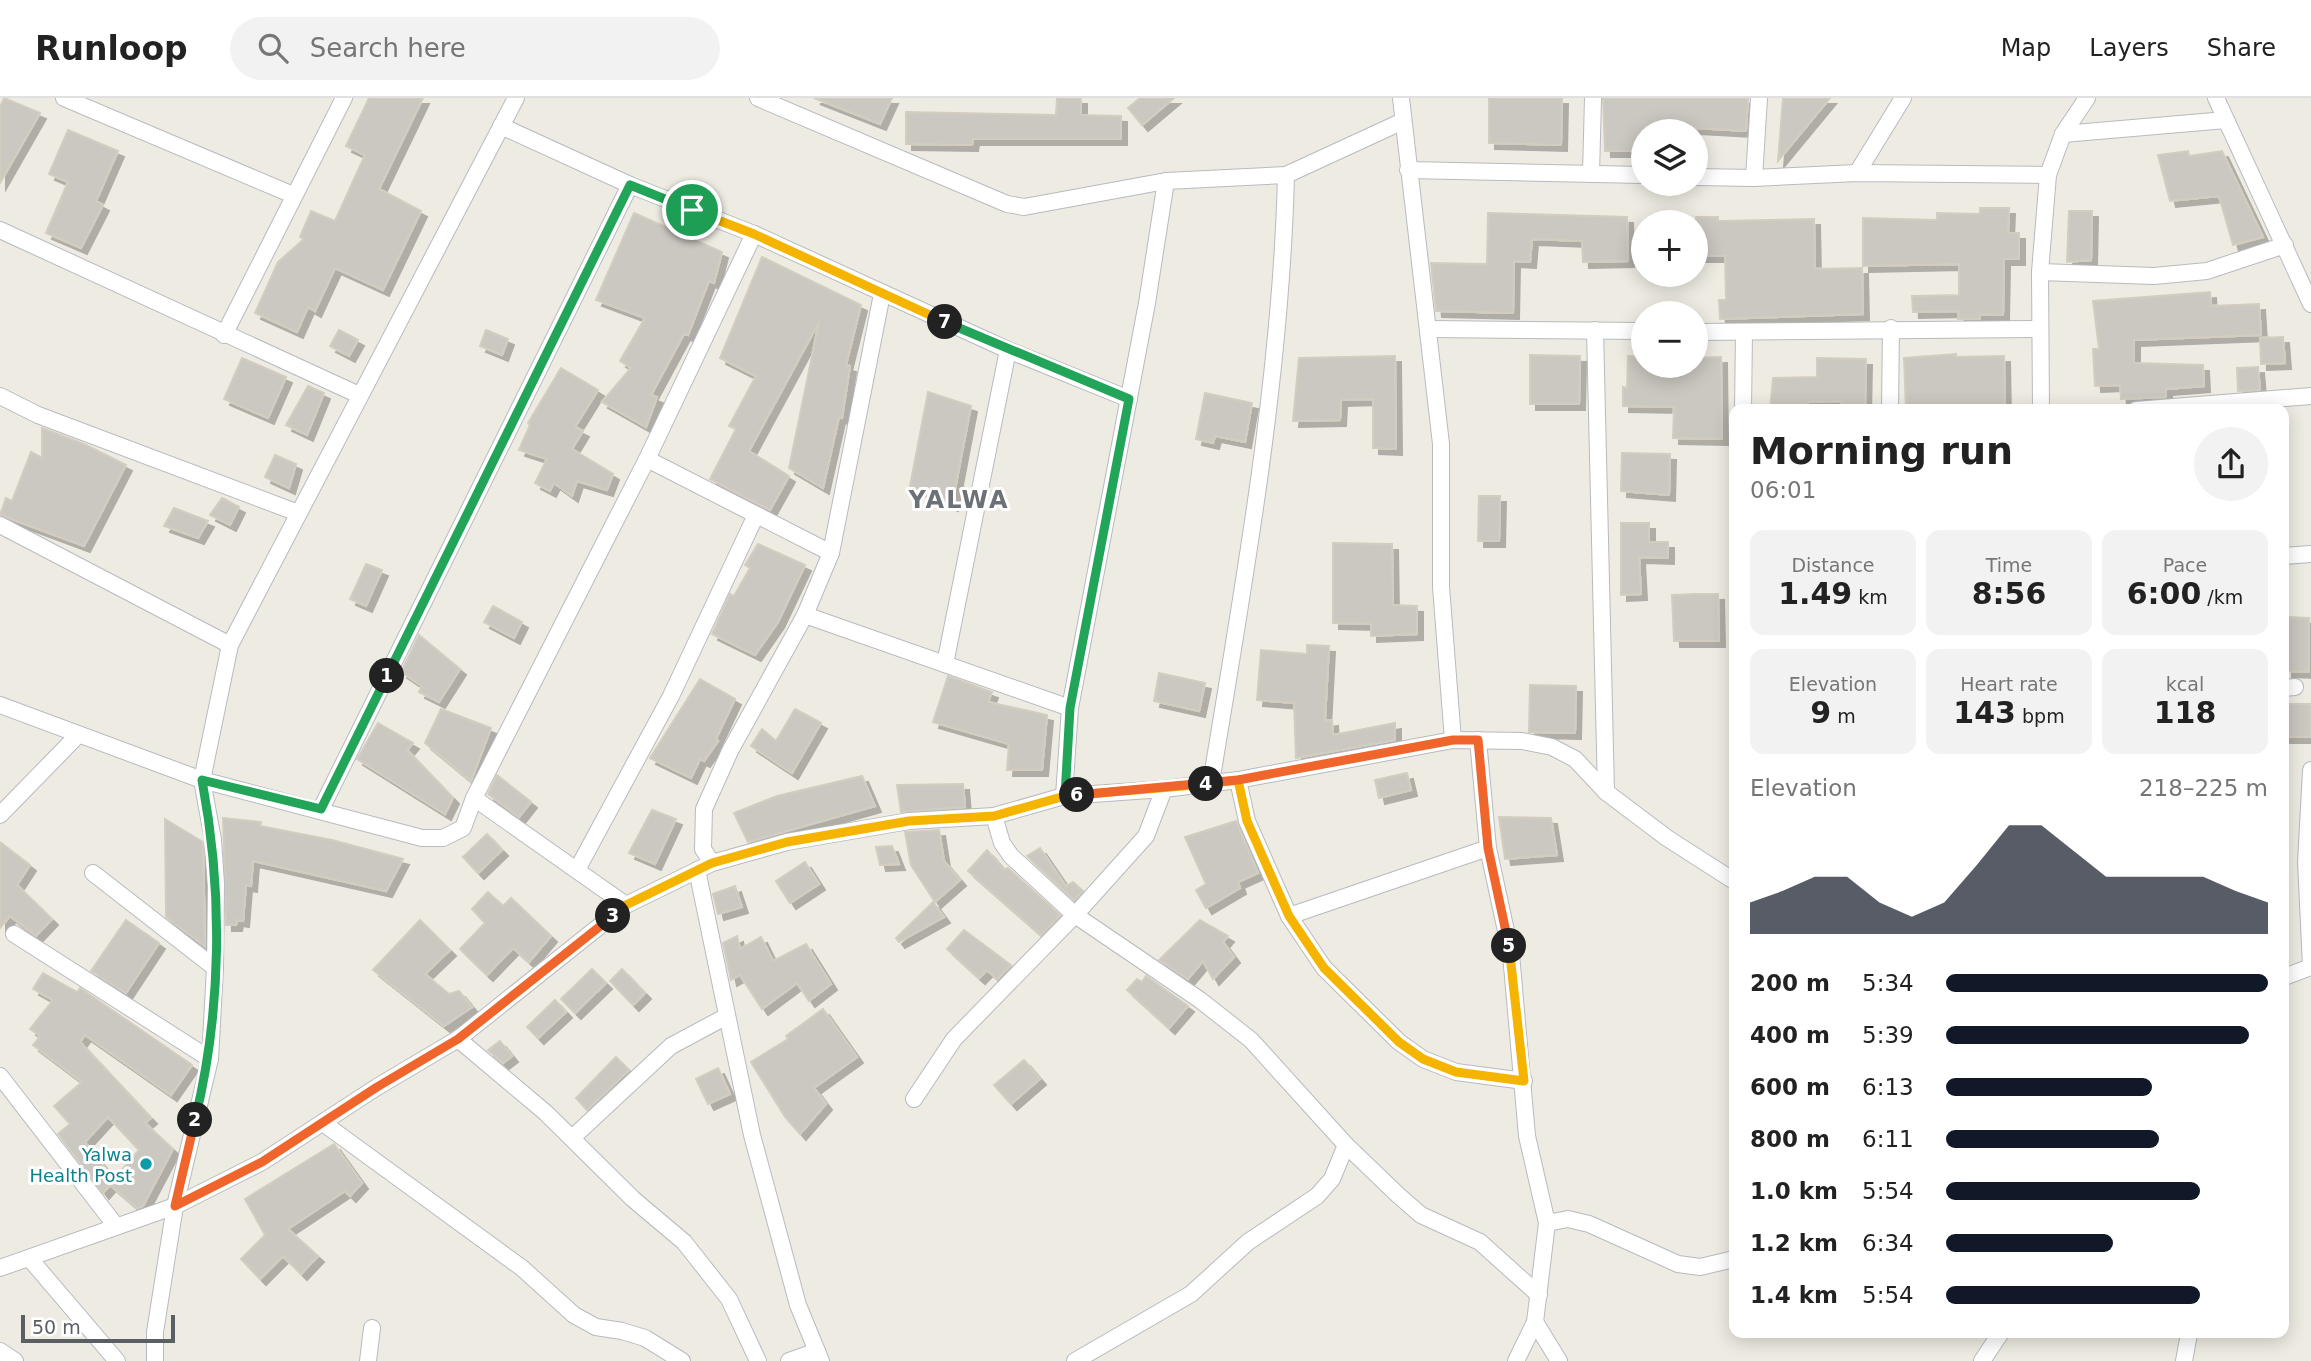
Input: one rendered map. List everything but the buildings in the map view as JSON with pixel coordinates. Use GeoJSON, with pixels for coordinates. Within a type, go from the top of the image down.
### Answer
{"type":"FeatureCollection","features":[{"type":"Feature","properties":{"kind":"street"},"geometry":{"type":"LineString","coordinates":[[64,98],[293,195]]}},
{"type":"Feature","properties":{"kind":"street"},"geometry":{"type":"LineString","coordinates":[[224,335],[344,98]]}},
{"type":"Feature","properties":{"kind":"street"},"geometry":{"type":"LineString","coordinates":[[155,1361],[155,1332],[175,1206],[210,1059],[215,968],[213,840],[202,780],[230,645],[516,98]]}},
{"type":"Feature","properties":{"kind":"street"},"geometry":{"type":"LineString","coordinates":[[758,98],[1007,204],[1024,207],[1166,181],[1286,175],[1402,122]]}},
{"type":"Feature","properties":{"kind":"street"},"geometry":{"type":"LineString","coordinates":[[1401,98],[1430,329],[1441,444],[1441,587],[1453,740]]}},
{"type":"Feature","properties":{"kind":"street"},"geometry":{"type":"LineString","coordinates":[[1591,174],[1593,98]]}},
{"type":"Feature","properties":{"kind":"street"},"geometry":{"type":"LineString","coordinates":[[1754,178],[1759,98]]}},
{"type":"Feature","properties":{"kind":"street"},"geometry":{"type":"LineString","coordinates":[[1857,173],[1903,98]]}},
{"type":"Feature","properties":{"kind":"street"},"geometry":{"type":"LineString","coordinates":[[2041,404],[2040,272],[2048,176],[2063,134],[2087,98]]}},
{"type":"Feature","properties":{"kind":"street"},"geometry":{"type":"LineString","coordinates":[[2216,98],[2311,304]]}},
{"type":"Feature","properties":{"kind":"street"},"geometry":{"type":"LineString","coordinates":[[2063,134],[2226,120]]}},
{"type":"Feature","properties":{"kind":"street"},"geometry":{"type":"LineString","coordinates":[[501,126],[630,185],[754,234],[1008,350],[1129,399]]}},
{"type":"Feature","properties":{"kind":"street"},"geometry":{"type":"LineString","coordinates":[[1408,170],[1631,175]]}},
{"type":"Feature","properties":{"kind":"street"},"geometry":{"type":"LineString","coordinates":[[1708,177],[1857,173],[2048,176]]}},
{"type":"Feature","properties":{"kind":"street"},"geometry":{"type":"LineString","coordinates":[[1211,783],[1260,484],[1278,327],[1286,175]]}},
{"type":"Feature","properties":{"kind":"street"},"geometry":{"type":"LineString","coordinates":[[1065,796],[1070,708],[1129,399],[1166,181]]}},
{"type":"Feature","properties":{"kind":"street"},"geometry":{"type":"LineString","coordinates":[[321,809],[630,185]]}},
{"type":"Feature","properties":{"kind":"street"},"geometry":{"type":"LineString","coordinates":[[0,230],[359,395]]}},
{"type":"Feature","properties":{"kind":"street"},"geometry":{"type":"LineString","coordinates":[[0,705],[202,780],[321,809],[422,838],[443,838],[463,828],[474,798],[647,459],[754,234]]}},
{"type":"Feature","properties":{"kind":"street"},"geometry":{"type":"LineString","coordinates":[[2040,272],[2154,276],[2207,271],[2285,245]]}},
{"type":"Feature","properties":{"kind":"street"},"geometry":{"type":"LineString","coordinates":[[789,1361],[819,1356],[798,1305],[752,1135],[727,1016],[705,867],[704,809],[730,751],[805,615],[831,553],[882,294]]}},
{"type":"Feature","properties":{"kind":"street"},"geometry":{"type":"LineString","coordinates":[[1708,332],[1891,328],[2040,329]]}},
{"type":"Feature","properties":{"kind":"street"},"geometry":{"type":"LineString","coordinates":[[1890,404],[1891,328]]}},
{"type":"Feature","properties":{"kind":"street"},"geometry":{"type":"LineString","coordinates":[[1430,329],[1631,331]]}},
{"type":"Feature","properties":{"kind":"street"},"geometry":{"type":"LineString","coordinates":[[1595,330],[1606,792]]}},
{"type":"Feature","properties":{"kind":"street"},"geometry":{"type":"LineString","coordinates":[[1743,404],[1744,332]]}},
{"type":"Feature","properties":{"kind":"street"},"geometry":{"type":"LineString","coordinates":[[945,664],[1008,350]]}},
{"type":"Feature","properties":{"kind":"street"},"geometry":{"type":"LineString","coordinates":[[0,396],[51,420],[298,513]]}},
{"type":"Feature","properties":{"kind":"street"},"geometry":{"type":"LineString","coordinates":[[2211,404],[2311,396]]}},
{"type":"Feature","properties":{"kind":"street"},"geometry":{"type":"LineString","coordinates":[[647,459],[831,553]]}},
{"type":"Feature","properties":{"kind":"street"},"geometry":{"type":"LineString","coordinates":[[578,868],[671,696],[756,516]]}},
{"type":"Feature","properties":{"kind":"street"},"geometry":{"type":"LineString","coordinates":[[0,525],[230,645]]}},
{"type":"Feature","properties":{"kind":"street"},"geometry":{"type":"LineString","coordinates":[[2289,556],[2311,555]]}},
{"type":"Feature","properties":{"kind":"street"},"geometry":{"type":"LineString","coordinates":[[805,615],[1070,708]]}},
{"type":"Feature","properties":{"kind":"street"},"geometry":{"type":"LineString","coordinates":[[0,815],[78,735]]}},
{"type":"Feature","properties":{"kind":"street"},"geometry":{"type":"LineString","coordinates":[[0,1268],[175,1206],[262,1162],[458,1039],[626,905],[705,867],[787,842],[909,821],[994,816],[1065,796],[1164,789],[1238,780],[1453,740],[1522,741],[1552,747],[1575,759],[1606,792],[1667,838],[1729,878]]}},
{"type":"Feature","properties":{"kind":"street"},"geometry":{"type":"LineString","coordinates":[[1478,740],[1488,848],[1511,954],[1527,1136],[1547,1223],[1535,1322],[1516,1361]]}},
{"type":"Feature","properties":{"kind":"street"},"geometry":{"type":"LineString","coordinates":[[2289,975],[2311,967],[2306,862],[2311,770]]}},
{"type":"Feature","properties":{"kind":"street"},"geometry":{"type":"LineString","coordinates":[[1238,780],[1247,821],[1289,916],[1324,968],[1407,1048],[1423,1059],[1456,1072],[1524,1081]]}},
{"type":"Feature","properties":{"kind":"street"},"geometry":{"type":"LineString","coordinates":[[914,1098],[954,1040],[1075,915],[1146,836],[1164,789]]}},
{"type":"Feature","properties":{"kind":"street"},"geometry":{"type":"LineString","coordinates":[[474,798],[578,868],[626,905]]}},
{"type":"Feature","properties":{"kind":"street"},"geometry":{"type":"LineString","coordinates":[[994,816],[1002,843],[1011,856],[1075,915],[1200,1000],[1251,1040],[1346,1145],[1421,1215],[1480,1242],[1539,1295]]}},
{"type":"Feature","properties":{"kind":"street"},"geometry":{"type":"LineString","coordinates":[[1289,916],[1488,848]]}},
{"type":"Feature","properties":{"kind":"street"},"geometry":{"type":"LineString","coordinates":[[93,873],[215,968]]}},
{"type":"Feature","properties":{"kind":"street"},"geometry":{"type":"LineString","coordinates":[[14,934],[210,1059]]}},
{"type":"Feature","properties":{"kind":"street"},"geometry":{"type":"LineString","coordinates":[[572,1138],[671,1046],[727,1016]]}},
{"type":"Feature","properties":{"kind":"street"},"geometry":{"type":"LineString","coordinates":[[458,1039],[572,1138],[633,1199],[684,1242],[729,1299],[758,1361]]}},
{"type":"Feature","properties":{"kind":"street"},"geometry":{"type":"LineString","coordinates":[[0,1076],[116,1226]]}},
{"type":"Feature","properties":{"kind":"street"},"geometry":{"type":"LineString","coordinates":[[323,1122],[522,1268],[574,1315],[596,1327],[645,1338],[682,1361]]}},
{"type":"Feature","properties":{"kind":"street"},"geometry":{"type":"LineString","coordinates":[[1075,1361],[1191,1294],[1248,1242],[1317,1196],[1332,1179],[1346,1145]]}},
{"type":"Feature","properties":{"kind":"street"},"geometry":{"type":"LineString","coordinates":[[1547,1223],[1568,1219],[1589,1224],[1678,1264],[1700,1267],[1729,1260]]}},
{"type":"Feature","properties":{"kind":"street"},"geometry":{"type":"LineString","coordinates":[[30,1259],[117,1361]]}},
{"type":"Feature","properties":{"kind":"street"},"geometry":{"type":"LineString","coordinates":[[1535,1322],[1559,1361]]}},
{"type":"Feature","properties":{"kind":"street"},"geometry":{"type":"LineString","coordinates":[[368,1361],[372,1328]]}},
{"type":"Feature","properties":{"kind":"street"},"geometry":{"type":"LineString","coordinates":[[1982,1361],[1997,1338]]}},
{"type":"Feature","properties":{"kind":"street"},"geometry":{"type":"LineString","coordinates":[[2184,1361],[2188,1338]]}},
{"type":"Feature","properties":{"kind":"street"},"geometry":{"type":"LineString","coordinates":[[0,1351],[15,1361]]}},
{"type":"Feature","properties":{"kind":"place","name":"Yalwa Health Post"},"geometry":{"type":"Point","coordinates":[146,1164]}},
{"type":"Feature","properties":{"kind":"district","name":"YALWA"},"geometry":{"type":"Point","coordinates":[959,500]}},
{"type":"Feature","properties":{"kind":"route"},"geometry":{"type":"LineString","coordinates":[[692,210],[630,185],[321,809],[202,780],[213,840],[216,884],[210,1059],[175,1206],[262,1162],[377,1087],[458,1039],[626,905],[712,863],[787,842],[909,821],[994,816],[1065,796],[1164,789],[1238,780],[1247,821],[1289,916],[1324,968],[1399,1042],[1423,1059],[1456,1072],[1524,1081],[1511,954],[1488,848],[1478,740],[1453,740],[1238,780],[1211,783],[1164,789],[1065,796],[1070,708],[1129,399],[1008,350],[754,234],[692,210]]}}]}
